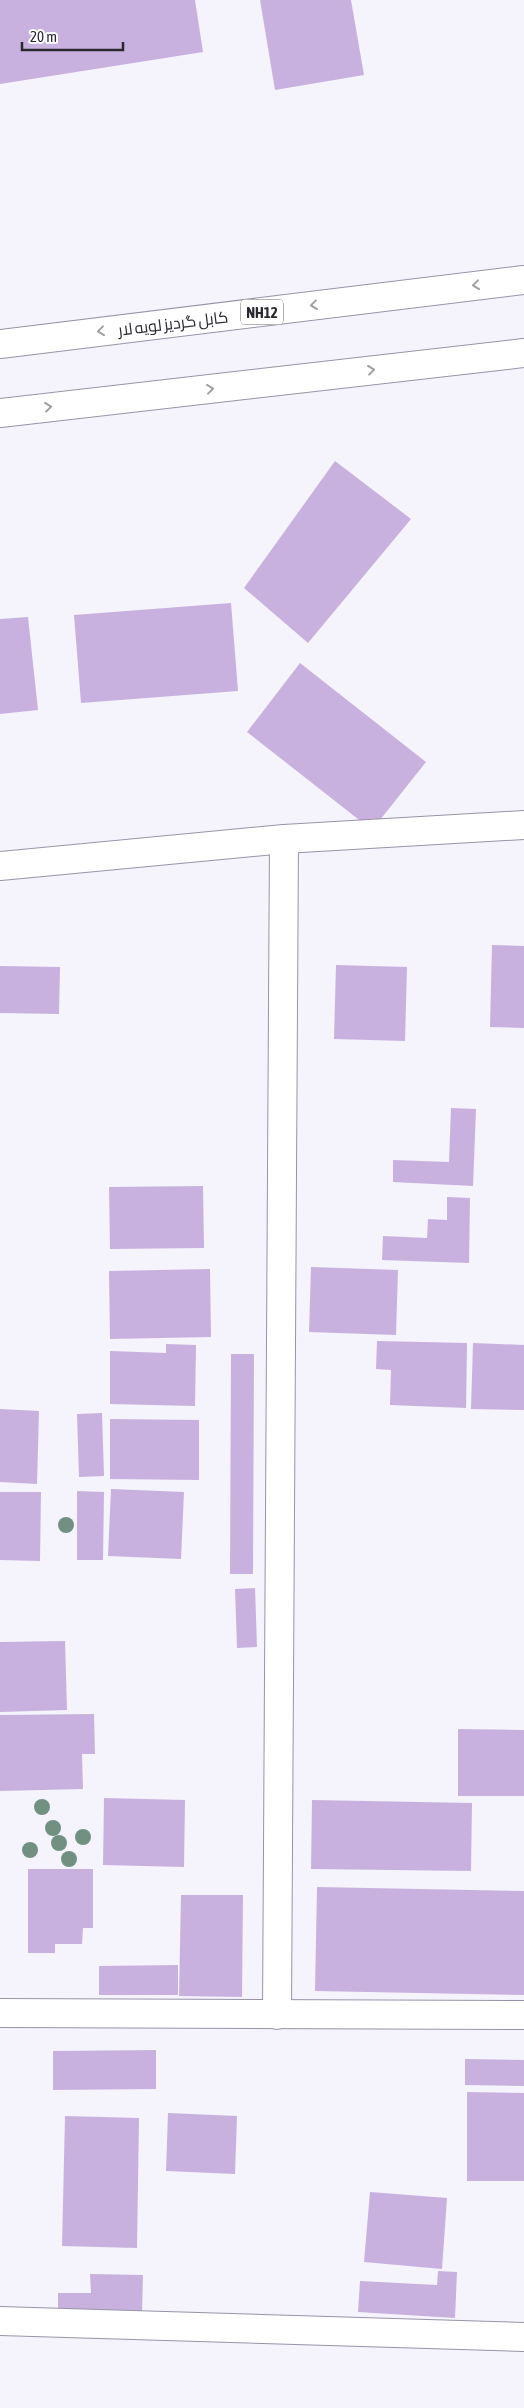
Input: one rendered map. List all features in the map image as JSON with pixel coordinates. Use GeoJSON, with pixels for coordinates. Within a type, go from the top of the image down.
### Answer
{"type":"FeatureCollection","features":[{"type":"Feature","properties":{"kind":"main road","name":"کابل گردیز لویه لار"},"geometry":{"type":"LineString","coordinates":[[0,344],[524,280]]}},
{"type":"Feature","properties":{"kind":"main road"},"geometry":{"type":"LineString","coordinates":[[0,413],[524,353]]}},
{"type":"Feature","properties":{"kind":"main road"},"geometry":{"type":"LineString","coordinates":[[0,866],[284,839],[524,825]]}},
{"type":"Feature","properties":{"kind":"main road"},"geometry":{"type":"LineString","coordinates":[[277,2015],[284,839]]}},
{"type":"Feature","properties":{"kind":"main road"},"geometry":{"type":"LineString","coordinates":[[0,2013],[524,2015]]}},
{"type":"Feature","properties":{"kind":"main road"},"geometry":{"type":"LineString","coordinates":[[0,2320],[524,2337]]}},
{"type":"Feature","properties":{"kind":"building"},"geometry":{"type":"Polygon","coordinates":[[[0,0],[195,0],[203,52],[0,84],[0,0]]]}},
{"type":"Feature","properties":{"kind":"building"},"geometry":{"type":"Polygon","coordinates":[[[260,0],[351,0],[364,75],[275,90],[260,0]]]}},
{"type":"Feature","properties":{"kind":"building"},"geometry":{"type":"Polygon","coordinates":[[[335,461],[411,519],[308,643],[244,588],[335,461]]]}},
{"type":"Feature","properties":{"kind":"building"},"geometry":{"type":"Polygon","coordinates":[[[231,603],[238,691],[81,703],[74,615],[231,603]]]}},
{"type":"Feature","properties":{"kind":"building"},"geometry":{"type":"Polygon","coordinates":[[[28,617],[38,710],[0,714],[0,619],[28,617]]]}},
{"type":"Feature","properties":{"kind":"building"},"geometry":{"type":"Polygon","coordinates":[[[300,663],[426,762],[372,830],[247,732],[300,663]]]}},
{"type":"Feature","properties":{"kind":"building"},"geometry":{"type":"Polygon","coordinates":[[[492,945],[524,946],[524,1028],[490,1027],[492,945]]]}},
{"type":"Feature","properties":{"kind":"building"},"geometry":{"type":"Polygon","coordinates":[[[336,965],[407,967],[405,1041],[334,1039],[336,965]]]}},
{"type":"Feature","properties":{"kind":"building"},"geometry":{"type":"Polygon","coordinates":[[[0,966],[60,967],[59,1014],[0,1013],[0,966]]]}},
{"type":"Feature","properties":{"kind":"building"},"geometry":{"type":"Polygon","coordinates":[[[451,1108],[476,1109],[473,1186],[393,1182],[393,1160],[449,1162],[451,1108]]]}},
{"type":"Feature","properties":{"kind":"building"},"geometry":{"type":"Polygon","coordinates":[[[203,1186],[204,1248],[110,1249],[109,1187],[203,1186]]]}},
{"type":"Feature","properties":{"kind":"building"},"geometry":{"type":"Polygon","coordinates":[[[447,1197],[470,1198],[469,1263],[382,1260],[383,1236],[427,1238],[428,1219],[447,1220],[447,1197]]]}},
{"type":"Feature","properties":{"kind":"building"},"geometry":{"type":"Polygon","coordinates":[[[311,1267],[398,1270],[396,1335],[309,1332],[311,1267]]]}},
{"type":"Feature","properties":{"kind":"building"},"geometry":{"type":"Polygon","coordinates":[[[210,1269],[211,1337],[110,1339],[109,1271],[210,1269]]]}},
{"type":"Feature","properties":{"kind":"building"},"geometry":{"type":"Polygon","coordinates":[[[377,1341],[467,1343],[466,1408],[390,1405],[391,1370],[376,1369],[377,1341]]]}},
{"type":"Feature","properties":{"kind":"building"},"geometry":{"type":"Polygon","coordinates":[[[473,1343],[524,1345],[524,1410],[471,1409],[473,1343]]]}},
{"type":"Feature","properties":{"kind":"building"},"geometry":{"type":"Polygon","coordinates":[[[166,1344],[196,1345],[195,1406],[110,1404],[110,1351],[166,1353],[166,1344]]]}},
{"type":"Feature","properties":{"kind":"building"},"geometry":{"type":"Polygon","coordinates":[[[231,1354],[254,1354],[253,1574],[230,1574],[231,1354]]]}},
{"type":"Feature","properties":{"kind":"building"},"geometry":{"type":"Polygon","coordinates":[[[0,1409],[39,1411],[37,1484],[0,1482],[0,1409]]]}},
{"type":"Feature","properties":{"kind":"building"},"geometry":{"type":"Polygon","coordinates":[[[102,1413],[104,1476],[79,1477],[77,1414],[102,1413]]]}},
{"type":"Feature","properties":{"kind":"building"},"geometry":{"type":"Polygon","coordinates":[[[110,1419],[199,1420],[199,1480],[110,1479],[110,1419]]]}},
{"type":"Feature","properties":{"kind":"building"},"geometry":{"type":"Polygon","coordinates":[[[111,1489],[184,1492],[181,1559],[108,1556],[111,1489]]]}},
{"type":"Feature","properties":{"kind":"building"},"geometry":{"type":"Polygon","coordinates":[[[77,1491],[104,1492],[103,1560],[77,1560],[77,1491]]]}},
{"type":"Feature","properties":{"kind":"building"},"geometry":{"type":"Polygon","coordinates":[[[0,1492],[41,1492],[40,1561],[0,1560],[0,1492]]]}},
{"type":"Feature","properties":{"kind":"building"},"geometry":{"type":"Polygon","coordinates":[[[255,1588],[257,1647],[237,1648],[235,1589],[255,1588]]]}},
{"type":"Feature","properties":{"kind":"building"},"geometry":{"type":"Polygon","coordinates":[[[65,1641],[67,1710],[0,1712],[0,1642],[65,1641]]]}},
{"type":"Feature","properties":{"kind":"building"},"geometry":{"type":"Polygon","coordinates":[[[94,1714],[95,1754],[82,1754],[83,1789],[0,1791],[0,1715],[94,1714]]]}},
{"type":"Feature","properties":{"kind":"building"},"geometry":{"type":"Polygon","coordinates":[[[458,1729],[524,1730],[524,1796],[458,1796],[458,1729]]]}},
{"type":"Feature","properties":{"kind":"building"},"geometry":{"type":"Polygon","coordinates":[[[104,1798],[185,1800],[184,1867],[103,1865],[104,1798]]]}},
{"type":"Feature","properties":{"kind":"building"},"geometry":{"type":"Polygon","coordinates":[[[312,1800],[472,1803],[471,1871],[311,1869],[312,1800]]]}},
{"type":"Feature","properties":{"kind":"building"},"geometry":{"type":"Polygon","coordinates":[[[28,1869],[93,1869],[93,1928],[83,1928],[82,1944],[55,1944],[55,1953],[28,1953],[28,1869]]]}},
{"type":"Feature","properties":{"kind":"building"},"geometry":{"type":"Polygon","coordinates":[[[317,1887],[524,1891],[524,1995],[315,1991],[317,1887]]]}},
{"type":"Feature","properties":{"kind":"building"},"geometry":{"type":"Polygon","coordinates":[[[181,1895],[243,1895],[242,1997],[179,1996],[181,1895]]]}},
{"type":"Feature","properties":{"kind":"building"},"geometry":{"type":"Polygon","coordinates":[[[178,1965],[178,1995],[99,1995],[99,1966],[178,1965]]]}},
{"type":"Feature","properties":{"kind":"building"},"geometry":{"type":"Polygon","coordinates":[[[156,2050],[156,2089],[53,2090],[53,2051],[156,2050]]]}},
{"type":"Feature","properties":{"kind":"building"},"geometry":{"type":"Polygon","coordinates":[[[465,2059],[524,2060],[524,2086],[465,2085],[465,2059]]]}},
{"type":"Feature","properties":{"kind":"building"},"geometry":{"type":"Polygon","coordinates":[[[467,2092],[524,2093],[524,2181],[467,2181],[467,2092]]]}},
{"type":"Feature","properties":{"kind":"building"},"geometry":{"type":"Polygon","coordinates":[[[168,2113],[237,2116],[235,2174],[166,2171],[168,2113]]]}},
{"type":"Feature","properties":{"kind":"building"},"geometry":{"type":"Polygon","coordinates":[[[65,2116],[139,2118],[137,2248],[62,2246],[65,2116]]]}},
{"type":"Feature","properties":{"kind":"building"},"geometry":{"type":"Polygon","coordinates":[[[370,2192],[447,2198],[442,2269],[364,2262],[370,2192]]]}},
{"type":"Feature","properties":{"kind":"building"},"geometry":{"type":"Polygon","coordinates":[[[438,2271],[457,2272],[455,2318],[358,2312],[360,2281],[437,2285],[438,2271]]]}},
{"type":"Feature","properties":{"kind":"building"},"geometry":{"type":"Polygon","coordinates":[[[90,2274],[143,2275],[142,2313],[58,2312],[58,2293],[91,2293],[90,2274]]]}}]}
